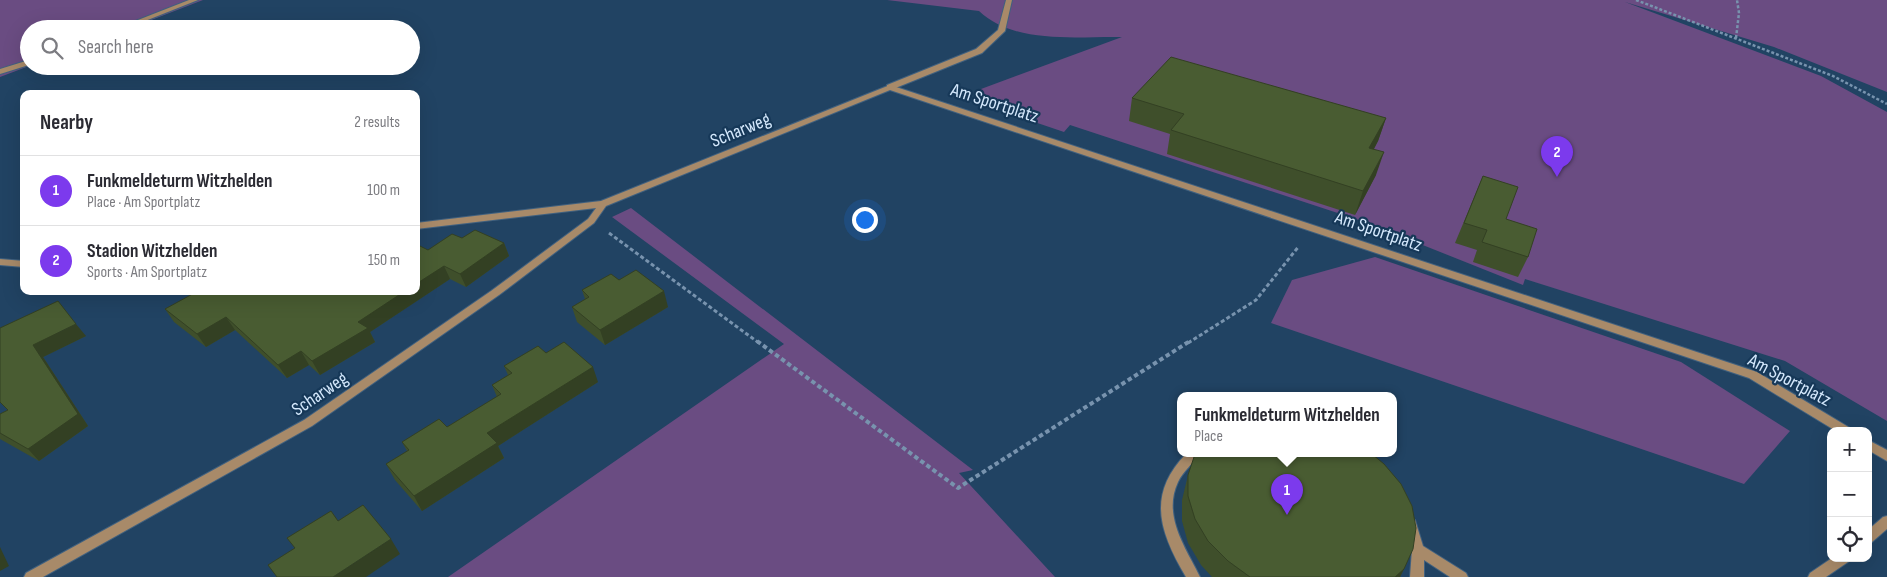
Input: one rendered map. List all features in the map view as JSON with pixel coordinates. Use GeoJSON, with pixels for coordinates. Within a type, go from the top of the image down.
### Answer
{"type":"FeatureCollection","features":[{"type":"Feature","properties":{"kind":"street"},"geometry":{"type":"LineString","coordinates":[[142,20],[195,0]]}},
{"type":"Feature","properties":{"kind":"street","name":"Scharweg"},"geometry":{"type":"LineString","coordinates":[[420,226],[603,204],[979,51],[1001,31],[1009,0]]}},
{"type":"Feature","properties":{"kind":"street"},"geometry":{"type":"LineString","coordinates":[[0,72],[20,65]]}},
{"type":"Feature","properties":{"kind":"street","name":"Am Sportplatz"},"geometry":{"type":"LineString","coordinates":[[890,88],[1753,376],[1839,427]]}},
{"type":"Feature","properties":{"kind":"street","name":"Scharweg"},"geometry":{"type":"LineString","coordinates":[[31,577],[308,423],[495,293],[592,221],[603,204]]}},
{"type":"Feature","properties":{"kind":"street"},"geometry":{"type":"LineString","coordinates":[[0,262],[20,264]]}},
{"type":"Feature","properties":{"kind":"street"},"geometry":{"type":"LineString","coordinates":[[1872,447],[1887,456]]}},
{"type":"Feature","properties":{"kind":"street"},"geometry":{"type":"LineString","coordinates":[[1189,457],[1183,462],[1172,481],[1166,503],[1168,527],[1171,536],[1177,552],[1193,577]]}},
{"type":"Feature","properties":{"kind":"street"},"geometry":{"type":"LineString","coordinates":[[1406,516],[1418,549],[1417,577]]}},
{"type":"Feature","properties":{"kind":"street"},"geometry":{"type":"LineString","coordinates":[[1872,534],[1887,521]]}},
{"type":"Feature","properties":{"kind":"street"},"geometry":{"type":"LineString","coordinates":[[1418,549],[1461,577]]}},
{"type":"Feature","properties":{"kind":"street"},"geometry":{"type":"LineString","coordinates":[[1815,577],[1837,562]]}},
{"type":"Feature","properties":{"kind":"path"},"geometry":{"type":"LineString","coordinates":[[1636,0],[1833,76],[1887,104]]}},
{"type":"Feature","properties":{"kind":"path"},"geometry":{"type":"LineString","coordinates":[[1736,38],[1739,14],[1737,0]]}},
{"type":"Feature","properties":{"kind":"path"},"geometry":{"type":"LineString","coordinates":[[592,221],[958,488],[1256,300],[1313,228]]}},
{"type":"Feature","properties":{"kind":"shaded area"},"geometry":{"type":"Polygon","coordinates":[[[0,0],[203,0],[151,20],[20,20],[20,69],[0,77],[0,0]]]}},
{"type":"Feature","properties":{"kind":"shaded area"},"geometry":{"type":"Polygon","coordinates":[[[887,0],[1887,0],[1887,92],[1774,47],[1625,2],[1821,76],[1887,112],[1887,421],[1785,361],[1525,279],[1523,285],[1365,222],[1070,125],[1064,132],[1014,115],[1021,109],[976,95],[981,89],[1122,37],[1066,37],[1028,34],[994,22],[979,11],[887,0]]]}},
{"type":"Feature","properties":{"kind":"shaded area"},"geometry":{"type":"Polygon","coordinates":[[[631,208],[973,470],[959,473],[1055,577],[448,577],[784,344],[612,217],[631,208]]]}},
{"type":"Feature","properties":{"kind":"shaded area"},"geometry":{"type":"Polygon","coordinates":[[[1375,257],[1681,362],[1790,431],[1744,484],[1271,323],[1292,280],[1375,257]]]}},
{"type":"Feature","properties":{"kind":"building"},"geometry":{"type":"Polygon","coordinates":[[[1171,57],[1386,118],[1369,148],[1384,152],[1363,191],[1171,130],[1184,114],[1132,98],[1171,57]]]}},
{"type":"Feature","properties":{"kind":"building"},"geometry":{"type":"Polygon","coordinates":[[[1483,176],[1518,187],[1506,219],[1537,229],[1528,257],[1482,242],[1487,230],[1464,223],[1483,176]]]}},
{"type":"Feature","properties":{"kind":"building"},"geometry":{"type":"Polygon","coordinates":[[[475,230],[504,243],[460,274],[444,266],[420,281],[420,246],[428,250],[452,234],[462,238],[475,230]]]}},
{"type":"Feature","properties":{"kind":"building"},"geometry":{"type":"Polygon","coordinates":[[[636,270],[664,291],[600,330],[572,307],[589,297],[582,290],[611,274],[619,280],[636,270]]]}},
{"type":"Feature","properties":{"kind":"building"},"geometry":{"type":"Polygon","coordinates":[[[191,295],[399,295],[358,322],[368,328],[312,361],[301,351],[278,365],[226,317],[197,334],[165,309],[191,295]]]}},
{"type":"Feature","properties":{"kind":"building"},"geometry":{"type":"Polygon","coordinates":[[[58,301],[76,324],[33,345],[78,414],[28,449],[0,433],[0,414],[8,410],[0,402],[0,328],[58,301]]]}},
{"type":"Feature","properties":{"kind":"building"},"geometry":{"type":"Polygon","coordinates":[[[564,342],[593,367],[487,433],[497,443],[414,496],[386,464],[409,450],[402,442],[439,419],[447,427],[501,394],[492,385],[512,373],[504,366],[538,346],[546,353],[564,342]]]}},
{"type":"Feature","properties":{"kind":"building"},"geometry":{"type":"Polygon","coordinates":[[[1194,457],[1376,457],[1401,484],[1412,506],[1416,528],[1413,549],[1404,569],[1395,577],[1250,577],[1228,561],[1208,541],[1195,519],[1188,496],[1188,475],[1194,457]]]}},
{"type":"Feature","properties":{"kind":"building"},"geometry":{"type":"Polygon","coordinates":[[[363,505],[391,539],[333,577],[277,577],[268,565],[295,548],[287,538],[331,511],[338,521],[363,505]]]}},
{"type":"Feature","properties":{"kind":"place","name":"Stadion Witzhelden"},"geometry":{"type":"Point","coordinates":[1557,177]}},
{"type":"Feature","properties":{"kind":"place","name":"Funkmeldeturm Witzhelden"},"geometry":{"type":"Point","coordinates":[1287,515]}}]}
